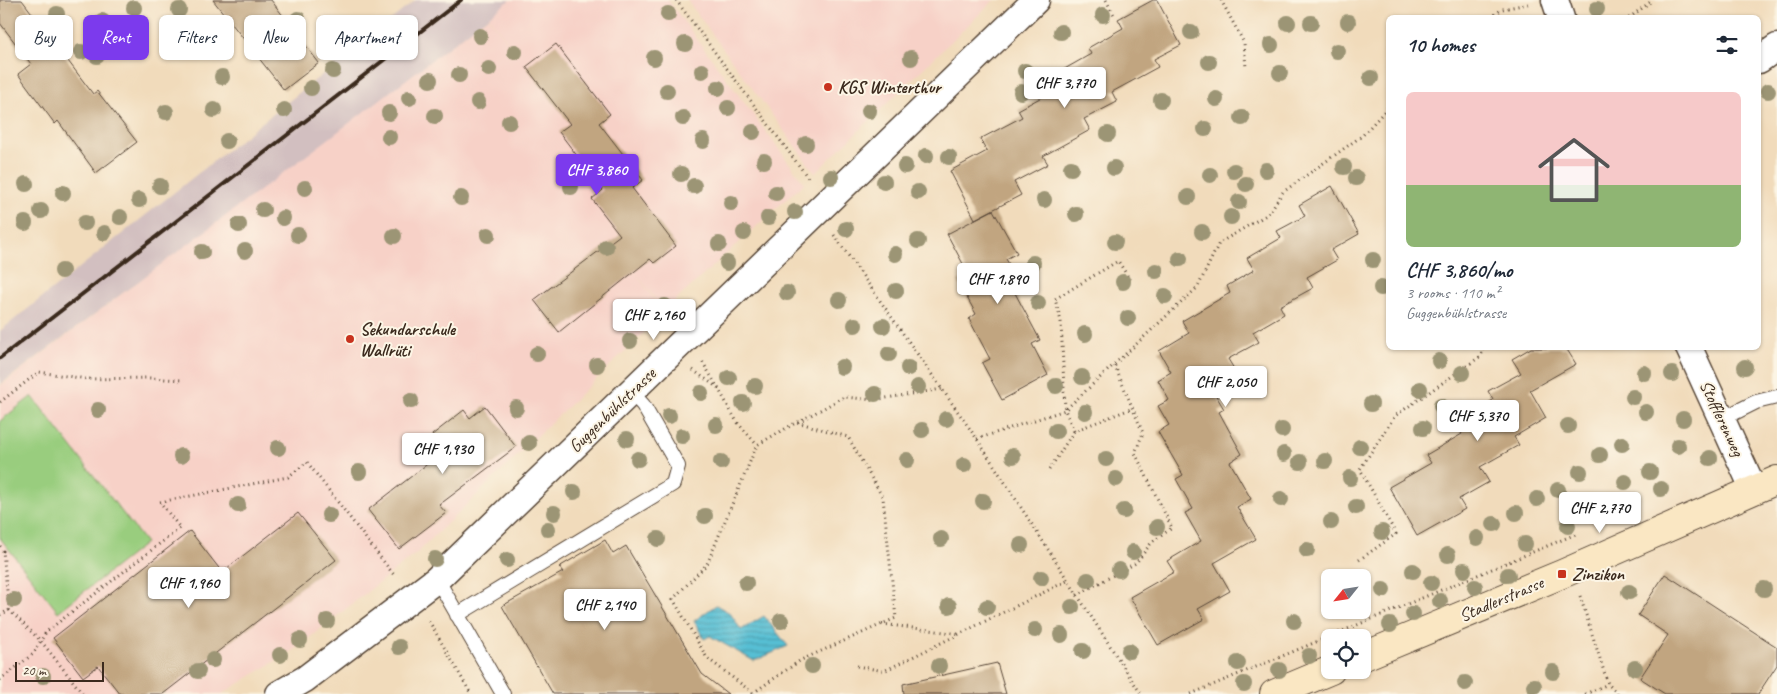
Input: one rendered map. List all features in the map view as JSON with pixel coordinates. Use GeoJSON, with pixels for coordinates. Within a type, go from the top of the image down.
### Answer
{"type":"FeatureCollection","features":[{"type":"Feature","properties":{"kind":"main road","name":"Stadlerstrasse"},"geometry":{"type":"LineString","coordinates":[[1371,653],[1562,574],[1766,485]]}},
{"type":"Feature","properties":{"kind":"main road"},"geometry":{"type":"LineString","coordinates":[[1274,694],[1321,674]]}},
{"type":"Feature","properties":{"kind":"street","name":"Guggenbühlstrasse"},"geometry":{"type":"LineString","coordinates":[[279,694],[312,674],[437,579],[1036,0]]}},
{"type":"Feature","properties":{"kind":"street"},"geometry":{"type":"LineString","coordinates":[[1545,1],[1558,15]]}},
{"type":"Feature","properties":{"kind":"street"},"geometry":{"type":"LineString","coordinates":[[1761,59],[1777,47]]}},
{"type":"Feature","properties":{"kind":"street","name":"Stofflerenweg"},"geometry":{"type":"LineString","coordinates":[[1690,350],[1722,419],[1766,485]]}},
{"type":"Feature","properties":{"kind":"lane"},"geometry":{"type":"LineString","coordinates":[[457,615],[674,484],[678,466],[643,405],[631,392]]}},
{"type":"Feature","properties":{"kind":"lane"},"geometry":{"type":"LineString","coordinates":[[1722,419],[1756,402],[1777,397]]}},
{"type":"Feature","properties":{"kind":"lane"},"geometry":{"type":"LineString","coordinates":[[437,579],[503,694]]}},
{"type":"Feature","properties":{"kind":"path"},"geometry":{"type":"LineString","coordinates":[[676,0],[813,184]]}},
{"type":"Feature","properties":{"kind":"path"},"geometry":{"type":"LineString","coordinates":[[1106,0],[1114,15]]}},
{"type":"Feature","properties":{"kind":"path"},"geometry":{"type":"LineString","coordinates":[[1220,0],[1244,42],[1246,68]]}},
{"type":"Feature","properties":{"kind":"path"},"geometry":{"type":"LineString","coordinates":[[1633,15],[1654,0]]}},
{"type":"Feature","properties":{"kind":"path"},"geometry":{"type":"LineString","coordinates":[[1495,15],[1502,9],[1545,1]]}},
{"type":"Feature","properties":{"kind":"path"},"geometry":{"type":"LineString","coordinates":[[976,439],[1065,410],[1198,286],[1219,242],[1268,214],[1283,192],[1363,135],[1386,109]]}},
{"type":"Feature","properties":{"kind":"path"},"geometry":{"type":"LineString","coordinates":[[832,233],[976,439],[1141,694]]}},
{"type":"Feature","properties":{"kind":"path"},"geometry":{"type":"LineString","coordinates":[[1074,431],[1065,410],[1061,321],[1055,299],[1118,261],[1130,280]]}},
{"type":"Feature","properties":{"kind":"path"},"geometry":{"type":"LineString","coordinates":[[1359,560],[1382,542],[1396,534],[1360,469],[1395,416],[1481,356],[1483,350]]}},
{"type":"Feature","properties":{"kind":"path"},"geometry":{"type":"LineString","coordinates":[[700,359],[737,422],[757,445]]}},
{"type":"Feature","properties":{"kind":"path"},"geometry":{"type":"LineString","coordinates":[[1076,595],[1136,563],[1152,542],[1172,528],[1135,452],[1143,433],[1114,364]]}},
{"type":"Feature","properties":{"kind":"path"},"geometry":{"type":"LineString","coordinates":[[0,402],[39,372],[87,379],[150,378],[182,380]]}},
{"type":"Feature","properties":{"kind":"path"},"geometry":{"type":"LineString","coordinates":[[695,372],[718,388]]}},
{"type":"Feature","properties":{"kind":"path"},"geometry":{"type":"LineString","coordinates":[[797,422],[848,437],[883,498],[896,618],[801,660],[754,694],[707,658],[673,599],[707,564],[757,445],[797,422],[844,397],[874,400],[942,389]]}},
{"type":"Feature","properties":{"kind":"path"},"geometry":{"type":"LineString","coordinates":[[1049,470],[1074,431],[1133,408]]}},
{"type":"Feature","properties":{"kind":"path"},"geometry":{"type":"LineString","coordinates":[[0,680],[33,654],[46,632],[180,528],[160,502],[288,477],[306,462],[397,580]]}},
{"type":"Feature","properties":{"kind":"path"},"geometry":{"type":"LineString","coordinates":[[1191,694],[1578,532]]}},
{"type":"Feature","properties":{"kind":"path"},"geometry":{"type":"LineString","coordinates":[[0,546],[9,610],[41,641],[83,694]]}},
{"type":"Feature","properties":{"kind":"path"},"geometry":{"type":"LineString","coordinates":[[857,666],[884,671],[1068,581]]}},
{"type":"Feature","properties":{"kind":"path"},"geometry":{"type":"LineString","coordinates":[[1580,595],[1608,684],[1618,694]]}},
{"type":"Feature","properties":{"kind":"path"},"geometry":{"type":"LineString","coordinates":[[0,615],[9,610]]}},
{"type":"Feature","properties":{"kind":"path"},"geometry":{"type":"LineString","coordinates":[[428,620],[471,694]]}},
{"type":"Feature","properties":{"kind":"path"},"geometry":{"type":"LineString","coordinates":[[882,624],[962,634]]}},
{"type":"Feature","properties":{"kind":"path"},"geometry":{"type":"LineString","coordinates":[[1584,694],[1608,684]]}},
{"type":"Feature","properties":{"kind":"shaded area"},"geometry":{"type":"Polygon","coordinates":[[[416,0],[510,0],[0,385],[0,331],[341,60],[418,60],[418,15],[397,15],[416,0]]]}},
{"type":"Feature","properties":{"kind":"shaded area","name":"Sekundarschule Wallrüti"},"geometry":{"type":"Polygon","coordinates":[[[509,0],[668,0],[804,183],[664,311],[629,264],[664,313],[418,552],[295,649],[222,694],[0,694],[0,386],[488,17],[520,58],[488,16],[509,0]]]}},
{"type":"Feature","properties":{"kind":"shaded area","name":"KGS Winterthur"},"geometry":{"type":"Polygon","coordinates":[[[687,0],[994,0],[815,173],[687,0]]]}},
{"type":"Feature","properties":{"kind":"green space"},"geometry":{"type":"Polygon","coordinates":[[[32,396],[146,543],[58,612],[0,538],[0,421],[32,396]]]}},
{"type":"Feature","properties":{"kind":"water"},"geometry":{"type":"Polygon","coordinates":[[[716,605],[730,613],[741,630],[764,616],[788,646],[754,661],[710,636],[704,639],[694,621],[716,605]]]}},
{"type":"Feature","properties":{"kind":"building"},"geometry":{"type":"Polygon","coordinates":[[[0,0],[22,0],[33,15],[15,15],[15,43],[0,23],[0,0]]]}},
{"type":"Feature","properties":{"kind":"building"},"geometry":{"type":"Polygon","coordinates":[[[213,0],[271,0],[282,15],[244,15],[244,39],[234,27],[234,15],[225,15],[213,0]]]}},
{"type":"Feature","properties":{"kind":"building"},"geometry":{"type":"Polygon","coordinates":[[[1153,0],[1157,0],[1181,45],[1154,59],[1158,67],[1112,92],[1117,102],[1084,119],[1090,130],[1043,156],[1048,164],[1014,182],[1021,195],[975,219],[950,171],[987,151],[980,139],[1022,117],[1018,110],[1060,87],[1054,75],[1091,54],[1088,48],[1123,28],[1118,19],[1153,0]]]}},
{"type":"Feature","properties":{"kind":"building"},"geometry":{"type":"Polygon","coordinates":[[[556,44],[610,114],[599,123],[643,180],[632,188],[676,246],[654,263],[650,259],[559,332],[534,300],[620,235],[592,199],[603,190],[559,132],[570,124],[526,67],[556,44]]]}},
{"type":"Feature","properties":{"kind":"building"},"geometry":{"type":"Polygon","coordinates":[[[306,46],[319,63],[284,90],[260,60],[306,60],[306,46]]]}},
{"type":"Feature","properties":{"kind":"building"},"geometry":{"type":"Polygon","coordinates":[[[28,60],[67,60],[93,94],[97,91],[137,142],[96,173],[58,121],[55,124],[18,74],[31,64],[28,60]]]}},
{"type":"Feature","properties":{"kind":"building"},"geometry":{"type":"Polygon","coordinates":[[[1332,186],[1359,234],[1331,250],[1337,260],[1307,277],[1313,288],[1280,306],[1284,314],[1253,332],[1259,342],[1228,359],[1237,374],[1212,389],[1224,409],[1219,412],[1242,454],[1230,462],[1251,499],[1237,507],[1256,539],[1214,563],[1230,591],[1198,609],[1204,619],[1158,645],[1130,597],[1174,572],[1167,561],[1201,541],[1185,513],[1193,509],[1176,479],[1183,475],[1158,432],[1169,425],[1158,406],[1169,400],[1158,380],[1171,372],[1159,351],[1189,333],[1182,321],[1230,293],[1227,286],[1254,270],[1247,258],[1281,238],[1277,231],[1305,216],[1299,205],[1332,186]]]}},
{"type":"Feature","properties":{"kind":"building"},"geometry":{"type":"Polygon","coordinates":[[[993,210],[1017,253],[1006,259],[1023,289],[1015,293],[1040,340],[1032,344],[1048,375],[1002,400],[982,363],[990,359],[969,319],[976,314],[958,281],[969,275],[947,234],[993,210]]]}},
{"type":"Feature","properties":{"kind":"building"},"geometry":{"type":"Polygon","coordinates":[[[1528,350],[1567,350],[1576,364],[1530,390],[1546,418],[1514,437],[1519,445],[1480,467],[1489,482],[1459,499],[1465,509],[1417,536],[1389,487],[1431,463],[1426,455],[1462,434],[1455,422],[1493,400],[1488,391],[1521,373],[1512,359],[1528,350]]]}},
{"type":"Feature","properties":{"kind":"building"},"geometry":{"type":"Polygon","coordinates":[[[485,406],[516,447],[439,505],[446,513],[399,549],[368,510],[444,451],[432,435],[464,410],[470,418],[485,406]]]}},
{"type":"Feature","properties":{"kind":"building"},"geometry":{"type":"Polygon","coordinates":[[[298,513],[336,560],[163,694],[120,694],[98,666],[83,677],[53,638],[190,531],[222,572],[298,513]]]}},
{"type":"Feature","properties":{"kind":"building"},"geometry":{"type":"Polygon","coordinates":[[[605,540],[613,554],[626,546],[702,674],[728,694],[553,694],[502,606],[563,572],[559,567],[605,540]]]}},
{"type":"Feature","properties":{"kind":"building"},"geometry":{"type":"Polygon","coordinates":[[[1665,574],[1777,647],[1777,665],[1758,694],[1665,694],[1640,678],[1668,635],[1638,615],[1665,574]]]}},
{"type":"Feature","properties":{"kind":"building"},"geometry":{"type":"Polygon","coordinates":[[[997,663],[1006,694],[904,694],[903,684],[997,663]]]}},
{"type":"Feature","properties":{"kind":"railway"},"geometry":{"type":"LineString","coordinates":[[0,358],[461,0]]}},
{"type":"Feature","properties":{"kind":"place","name":"KGS Winterthur"},"geometry":{"type":"Point","coordinates":[828,87]}},
{"type":"Feature","properties":{"kind":"place","name":"Sekundarschule Wallrüti"},"geometry":{"type":"Point","coordinates":[350,339]}},
{"type":"Feature","properties":{"kind":"place","name":"Zinzikon"},"geometry":{"type":"Point","coordinates":[1562,574]}}]}
